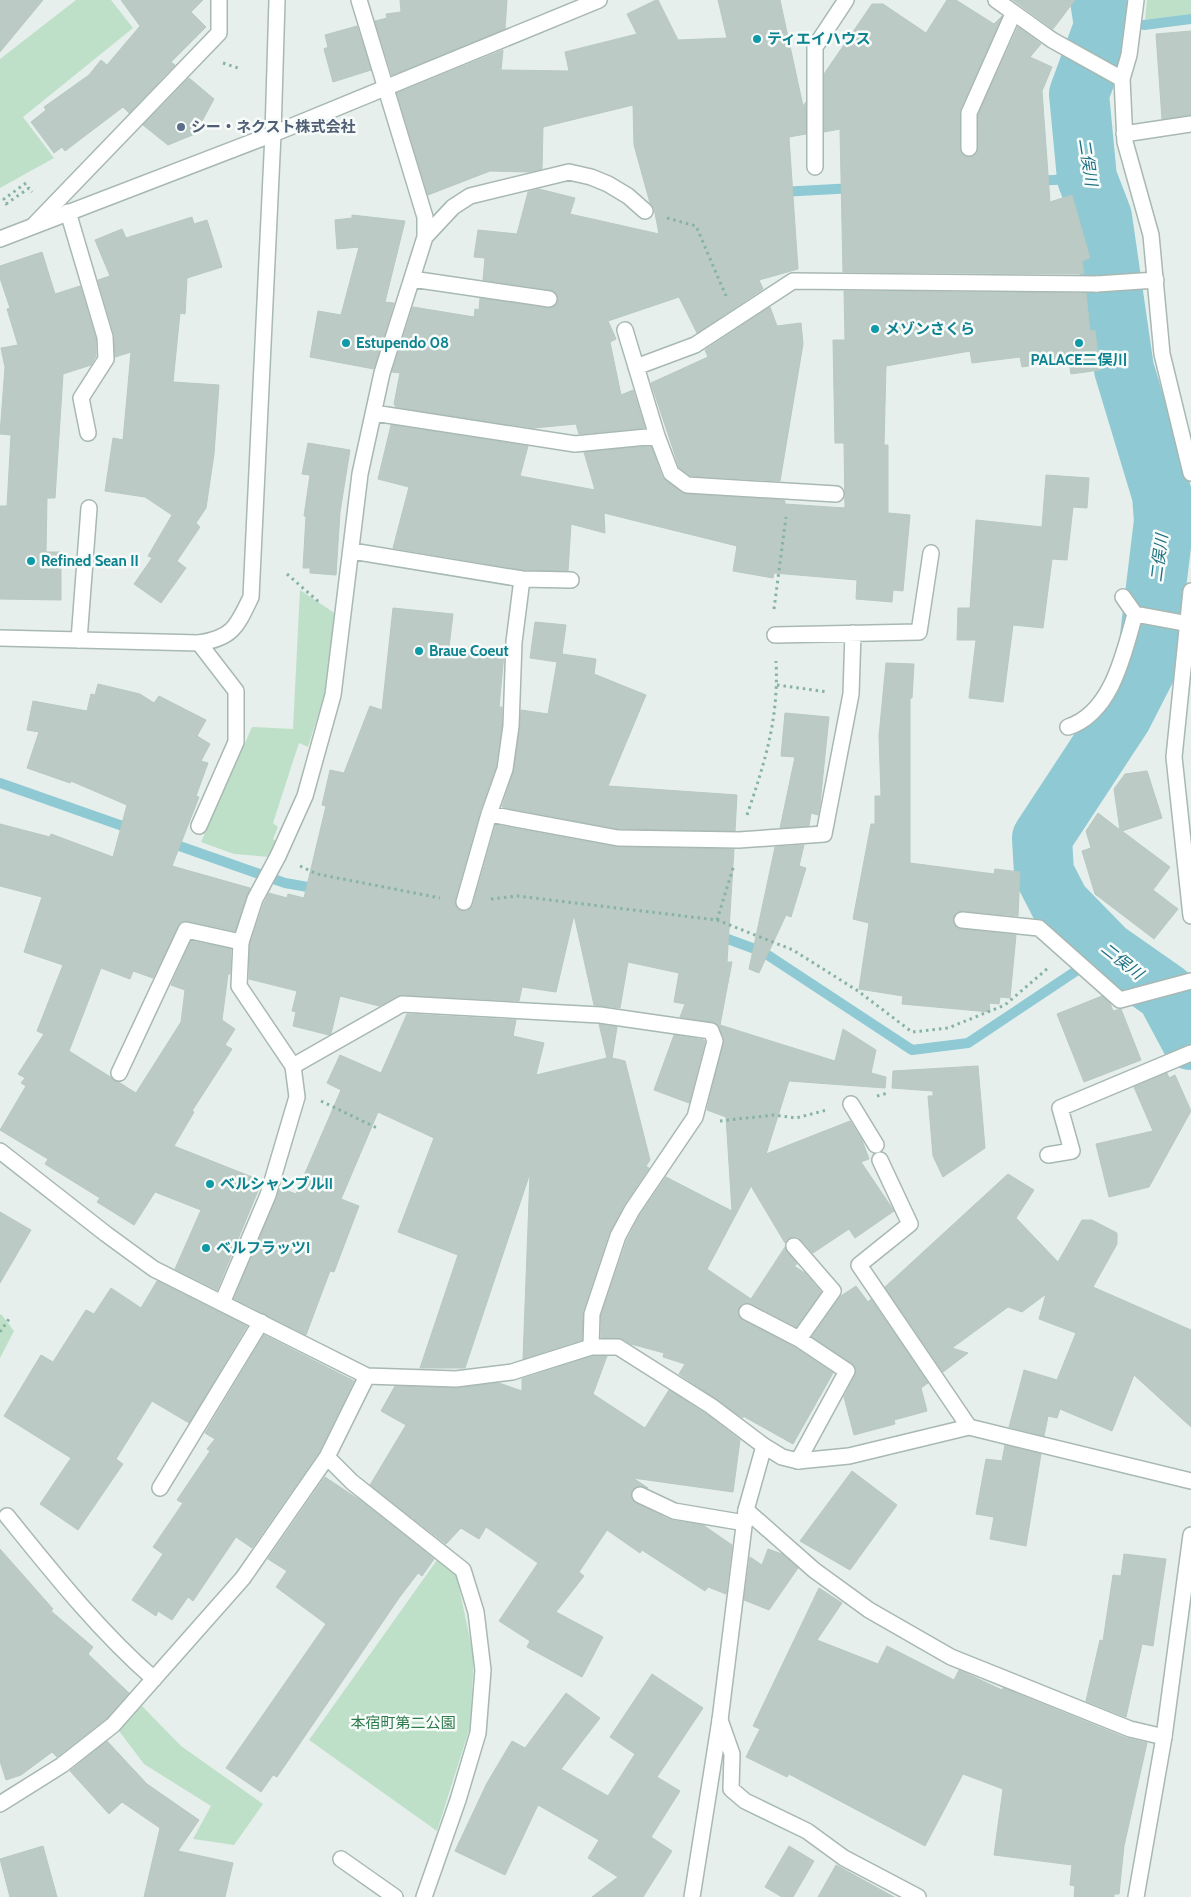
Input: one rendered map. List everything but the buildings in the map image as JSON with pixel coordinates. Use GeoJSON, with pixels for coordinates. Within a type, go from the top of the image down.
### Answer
{"type":"FeatureCollection","features":[{"type":"Feature","properties":{"kind":"street"},"geometry":{"type":"LineString","coordinates":[[34,225],[219,33],[219,0]]}},
{"type":"Feature","properties":{"kind":"street"},"geometry":{"type":"LineString","coordinates":[[0,638],[199,644],[219,640],[239,623],[251,597],[273,134],[277,0]]}},
{"type":"Feature","properties":{"kind":"street"},"geometry":{"type":"LineString","coordinates":[[222,1303],[268,1195],[298,1097],[293,1066],[240,986],[241,942],[255,899],[279,853],[305,796],[333,695],[360,474],[382,373],[425,237],[425,217],[359,0]]}},
{"type":"Feature","properties":{"kind":"street"},"geometry":{"type":"LineString","coordinates":[[0,239],[273,134],[598,0]]}},
{"type":"Feature","properties":{"kind":"street"},"geometry":{"type":"LineString","coordinates":[[815,167],[816,47],[846,0]]}},
{"type":"Feature","properties":{"kind":"street"},"geometry":{"type":"LineString","coordinates":[[996,0],[1013,14],[1071,51],[1117,75]]}},
{"type":"Feature","properties":{"kind":"street"},"geometry":{"type":"LineString","coordinates":[[1136,0],[1131,46],[1117,75],[1124,142],[1151,234],[1162,354],[1191,468]]}},
{"type":"Feature","properties":{"kind":"street"},"geometry":{"type":"LineString","coordinates":[[968,148],[969,112],[1013,14]]}},
{"type":"Feature","properties":{"kind":"street"},"geometry":{"type":"LineString","coordinates":[[1124,134],[1191,124]]}},
{"type":"Feature","properties":{"kind":"street"},"geometry":{"type":"LineString","coordinates":[[425,237],[453,207],[470,196],[569,172],[591,177],[608,184],[628,196],[645,211]]}},
{"type":"Feature","properties":{"kind":"street"},"geometry":{"type":"LineString","coordinates":[[68,212],[104,337],[106,359],[81,398],[88,433]]}},
{"type":"Feature","properties":{"kind":"street"},"geometry":{"type":"LineString","coordinates":[[412,280],[549,299]]}},
{"type":"Feature","properties":{"kind":"street"},"geometry":{"type":"LineString","coordinates":[[636,367],[695,345],[793,281],[1097,284],[1156,280]]}},
{"type":"Feature","properties":{"kind":"street"},"geometry":{"type":"LineString","coordinates":[[625,330],[670,474],[687,485],[836,494]]}},
{"type":"Feature","properties":{"kind":"street"},"geometry":{"type":"LineString","coordinates":[[374,413],[576,444],[657,436]]}},
{"type":"Feature","properties":{"kind":"street"},"geometry":{"type":"LineString","coordinates":[[79,640],[89,508]]}},
{"type":"Feature","properties":{"kind":"street"},"geometry":{"type":"LineString","coordinates":[[352,551],[522,579],[571,580]]}},
{"type":"Feature","properties":{"kind":"street"},"geometry":{"type":"LineString","coordinates":[[775,635],[919,632],[930,553]]}},
{"type":"Feature","properties":{"kind":"street"},"geometry":{"type":"LineString","coordinates":[[464,902],[506,761],[511,726],[514,642],[522,579]]}},
{"type":"Feature","properties":{"kind":"street"},"geometry":{"type":"LineString","coordinates":[[1191,591],[1183,622],[1174,757],[1191,916]]}},
{"type":"Feature","properties":{"kind":"street"},"geometry":{"type":"LineString","coordinates":[[1124,597],[1140,614],[1183,622]]}},
{"type":"Feature","properties":{"kind":"street"},"geometry":{"type":"LineString","coordinates":[[1068,727],[1076,724],[1088,715],[1115,680],[1140,614]]}},
{"type":"Feature","properties":{"kind":"street"},"geometry":{"type":"LineString","coordinates":[[489,814],[618,838],[739,840],[824,834],[850,694],[853,633]]}},
{"type":"Feature","properties":{"kind":"street"},"geometry":{"type":"LineString","coordinates":[[199,644],[236,691],[236,742],[199,826]]}},
{"type":"Feature","properties":{"kind":"street"},"geometry":{"type":"LineString","coordinates":[[962,920],[1039,928],[1120,1000],[1191,981]]}},
{"type":"Feature","properties":{"kind":"street"},"geometry":{"type":"LineString","coordinates":[[119,1073],[186,930],[241,942]]}},
{"type":"Feature","properties":{"kind":"street"},"geometry":{"type":"LineString","coordinates":[[293,1066],[402,1004],[600,1015],[711,1031],[715,1041],[695,1116],[632,1210],[618,1236],[592,1314],[591,1347]]}},
{"type":"Feature","properties":{"kind":"street"},"geometry":{"type":"LineString","coordinates":[[1048,1155],[1072,1151],[1060,1108],[1185,1056]]}},
{"type":"Feature","properties":{"kind":"street"},"geometry":{"type":"LineString","coordinates":[[851,1104],[878,1153],[910,1224],[859,1265],[969,1427]]}},
{"type":"Feature","properties":{"kind":"street"},"geometry":{"type":"LineString","coordinates":[[0,1151],[154,1269],[367,1376],[456,1379],[503,1373],[591,1347],[618,1347],[711,1406],[764,1446],[782,1457],[798,1461],[849,1456],[969,1427],[1191,1481]]}},
{"type":"Feature","properties":{"kind":"street"},"geometry":{"type":"LineString","coordinates":[[794,1246],[833,1291],[799,1339]]}},
{"type":"Feature","properties":{"kind":"street"},"geometry":{"type":"LineString","coordinates":[[747,1312],[799,1339],[847,1371],[798,1461]]}},
{"type":"Feature","properties":{"kind":"street"},"geometry":{"type":"LineString","coordinates":[[160,1488],[261,1322]]}},
{"type":"Feature","properties":{"kind":"street"},"geometry":{"type":"LineString","coordinates":[[0,1804],[62,1765],[113,1724],[243,1578],[327,1457],[367,1376]]}},
{"type":"Feature","properties":{"kind":"street"},"geometry":{"type":"LineString","coordinates":[[692,1897],[720,1720],[745,1516],[764,1446]]}},
{"type":"Feature","properties":{"kind":"street"},"geometry":{"type":"LineString","coordinates":[[327,1457],[352,1482],[463,1570],[476,1612],[483,1670],[478,1733],[458,1800],[424,1897]]}},
{"type":"Feature","properties":{"kind":"street"},"geometry":{"type":"LineString","coordinates":[[640,1494],[674,1510],[745,1516],[868,1610],[951,1657],[1130,1729],[1164,1737]]}},
{"type":"Feature","properties":{"kind":"street"},"geometry":{"type":"LineString","coordinates":[[7,1516],[75,1599],[102,1626],[119,1648],[154,1679]]}},
{"type":"Feature","properties":{"kind":"street"},"geometry":{"type":"LineString","coordinates":[[1136,1897],[1164,1737],[1191,1535]]}},
{"type":"Feature","properties":{"kind":"street"},"geometry":{"type":"LineString","coordinates":[[720,1720],[732,1754],[731,1789],[745,1801],[808,1831],[844,1858],[918,1897]]}},
{"type":"Feature","properties":{"kind":"street"},"geometry":{"type":"LineString","coordinates":[[341,1859],[395,1897]]}},
{"type":"Feature","properties":{"kind":"path"},"geometry":{"type":"LineString","coordinates":[[230,66],[241,69]]}},
{"type":"Feature","properties":{"kind":"path"},"geometry":{"type":"LineString","coordinates":[[26,183],[4,199],[6,204],[29,188]]}},
{"type":"Feature","properties":{"kind":"path"},"geometry":{"type":"LineString","coordinates":[[685,222],[696,226],[736,319]]}},
{"type":"Feature","properties":{"kind":"path"},"geometry":{"type":"LineString","coordinates":[[717,920],[732,873],[739,840],[773,732],[778,685],[773,601],[790,491]]}},
{"type":"Feature","properties":{"kind":"path"},"geometry":{"type":"LineString","coordinates":[[287,574],[342,624]]}},
{"type":"Feature","properties":{"kind":"path"},"geometry":{"type":"LineString","coordinates":[[778,685],[850,694]]}},
{"type":"Feature","properties":{"kind":"path"},"geometry":{"type":"LineString","coordinates":[[279,853],[303,869],[317,874],[464,902],[517,896],[717,920],[793,950],[858,991],[912,1032],[948,1028],[1005,1004],[1069,956]]}},
{"type":"Feature","properties":{"kind":"path"},"geometry":{"type":"LineString","coordinates":[[296,1089],[379,1129]]}},
{"type":"Feature","properties":{"kind":"path"},"geometry":{"type":"LineString","coordinates":[[690,1124],[774,1115],[796,1118],[888,1093]]}},
{"type":"Feature","properties":{"kind":"path"},"geometry":{"type":"LineString","coordinates":[[0,1332],[9,1319]]}},
{"type":"Feature","properties":{"kind":"green space"},"geometry":{"type":"Polygon","coordinates":[[[76,0],[111,0],[133,28],[23,117],[54,158],[0,188],[0,59],[76,0]]]}},
{"type":"Feature","properties":{"kind":"green space"},"geometry":{"type":"Polygon","coordinates":[[[1147,0],[1191,0],[1191,14],[1145,20],[1147,0]]]}},
{"type":"Feature","properties":{"kind":"green space"},"geometry":{"type":"Polygon","coordinates":[[[300,590],[336,614],[324,696],[308,747],[299,743],[273,823],[278,827],[273,839],[277,842],[270,857],[234,854],[201,842],[252,727],[293,729],[300,590]]]}},
{"type":"Feature","properties":{"kind":"green space"},"geometry":{"type":"Polygon","coordinates":[[[0,1315],[14,1331],[0,1358],[0,1315]]]}},
{"type":"Feature","properties":{"kind":"green space","name":"本宿町第二公園"},"geometry":{"type":"Polygon","coordinates":[[[437,1560],[456,1573],[474,1658],[470,1727],[437,1831],[309,1740],[437,1560]]]}},
{"type":"Feature","properties":{"kind":"green space"},"geometry":{"type":"Polygon","coordinates":[[[142,1706],[181,1746],[263,1804],[234,1845],[193,1839],[211,1806],[144,1764],[119,1731],[142,1706]]]}},
{"type":"Feature","properties":{"kind":"waterway","name":"二俣川"},"geometry":{"type":"LineString","coordinates":[[1100,0],[1104,26],[1079,94],[1087,178],[1102,217],[1124,369],[1162,495],[1164,521],[1146,669],[1122,716],[1042,838],[1044,873],[1060,904],[1106,951],[1166,993],[1191,1040]]}},
{"type":"Feature","properties":{"kind":"waterway"},"geometry":{"type":"LineString","coordinates":[[1144,25],[1191,19]]}},
{"type":"Feature","properties":{"kind":"waterway"},"geometry":{"type":"LineString","coordinates":[[1104,26],[1122,28]]}},
{"type":"Feature","properties":{"kind":"waterway"},"geometry":{"type":"LineString","coordinates":[[1036,181],[1087,178]]}},
{"type":"Feature","properties":{"kind":"waterway"},"geometry":{"type":"LineString","coordinates":[[781,192],[854,188]]}},
{"type":"Feature","properties":{"kind":"waterway"},"geometry":{"type":"LineString","coordinates":[[0,783],[134,830]]}},
{"type":"Feature","properties":{"kind":"waterway"},"geometry":{"type":"LineString","coordinates":[[168,842],[285,883],[319,889]]}},
{"type":"Feature","properties":{"kind":"waterway"},"geometry":{"type":"LineString","coordinates":[[717,935],[763,952],[912,1050],[968,1043],[1106,951]]}},
{"type":"Feature","properties":{"kind":"place","name":"ティエイハウス"},"geometry":{"type":"Point","coordinates":[757,39]}},
{"type":"Feature","properties":{"kind":"place","name":"シー・ネクスト株式会社"},"geometry":{"type":"Point","coordinates":[181,127]}},
{"type":"Feature","properties":{"kind":"place","name":"メゾンさくら"},"geometry":{"type":"Point","coordinates":[875,329]}},
{"type":"Feature","properties":{"kind":"place","name":"Estupendo 08"},"geometry":{"type":"Point","coordinates":[346,343]}},
{"type":"Feature","properties":{"kind":"place","name":"PALACE二俣川"},"geometry":{"type":"Point","coordinates":[1079,343]}},
{"type":"Feature","properties":{"kind":"place","name":"Refined Sean II"},"geometry":{"type":"Point","coordinates":[31,561]}},
{"type":"Feature","properties":{"kind":"place","name":"Braue Coeut"},"geometry":{"type":"Point","coordinates":[419,651]}},
{"type":"Feature","properties":{"kind":"place","name":"ベルシャンブルII"},"geometry":{"type":"Point","coordinates":[210,1184]}},
{"type":"Feature","properties":{"kind":"place","name":"ベルフラッツI"},"geometry":{"type":"Point","coordinates":[206,1248]}}]}
